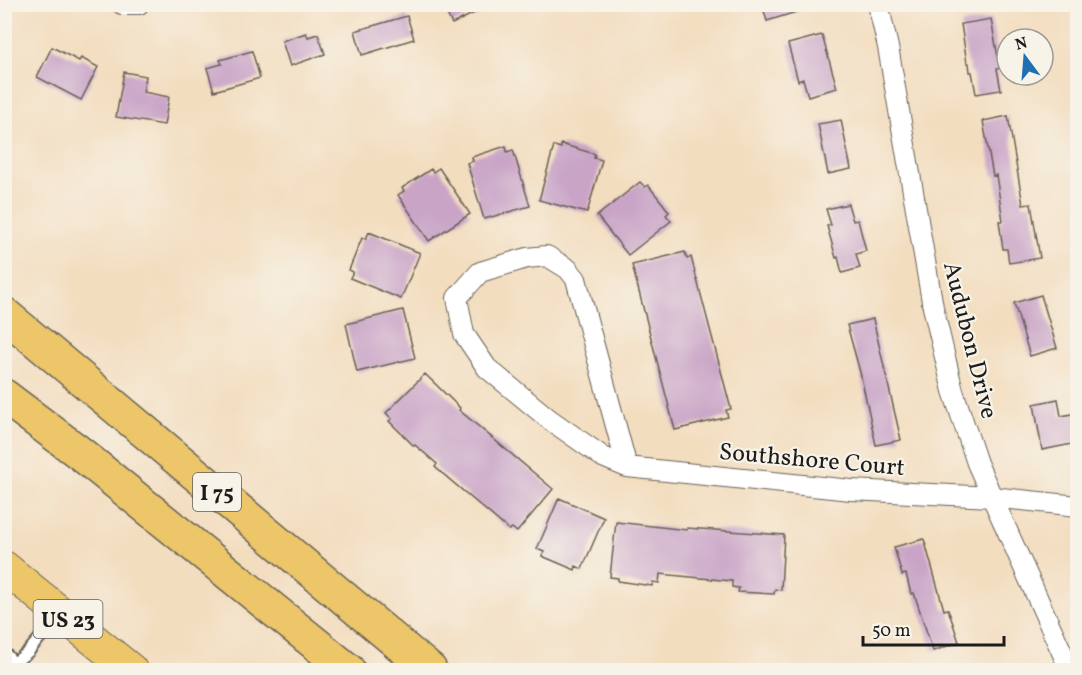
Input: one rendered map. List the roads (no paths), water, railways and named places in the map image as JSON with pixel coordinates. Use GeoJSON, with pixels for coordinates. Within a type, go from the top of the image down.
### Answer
{"type":"FeatureCollection","features":[{"type":"Feature","properties":{"kind":"highway","name":"I 75"},"geometry":{"type":"LineString","coordinates":[[4,314],[430,670]]}},
{"type":"Feature","properties":{"kind":"highway","name":"I 75"},"geometry":{"type":"LineString","coordinates":[[4,396],[81,454],[348,670]]}},
{"type":"Feature","properties":{"kind":"main road","name":"US 23"},"geometry":{"type":"LineString","coordinates":[[4,567],[131,670]]}},
{"type":"Feature","properties":{"kind":"street"},"geometry":{"type":"LineString","coordinates":[[122,4],[139,4]]}},
{"type":"Feature","properties":{"kind":"street","name":"Audubon Drive"},"geometry":{"type":"LineString","coordinates":[[878,4],[888,47],[931,296],[953,391],[977,463],[1070,670]]}},
{"type":"Feature","properties":{"kind":"street","name":"Southshore Court"},"geometry":{"type":"LineString","coordinates":[[627,467],[576,279],[568,269],[547,256],[527,258],[480,272],[457,298],[464,334],[487,368],[549,419],[594,451],[627,467],[851,490],[992,497],[1077,506]]}},
{"type":"Feature","properties":{"kind":"lane"},"geometry":{"type":"LineString","coordinates":[[5,670],[28,652],[61,613]]}},
{"type":"Feature","properties":{"kind":"lane"},"geometry":{"type":"LineString","coordinates":[[4,652],[14,663]]}}]}
